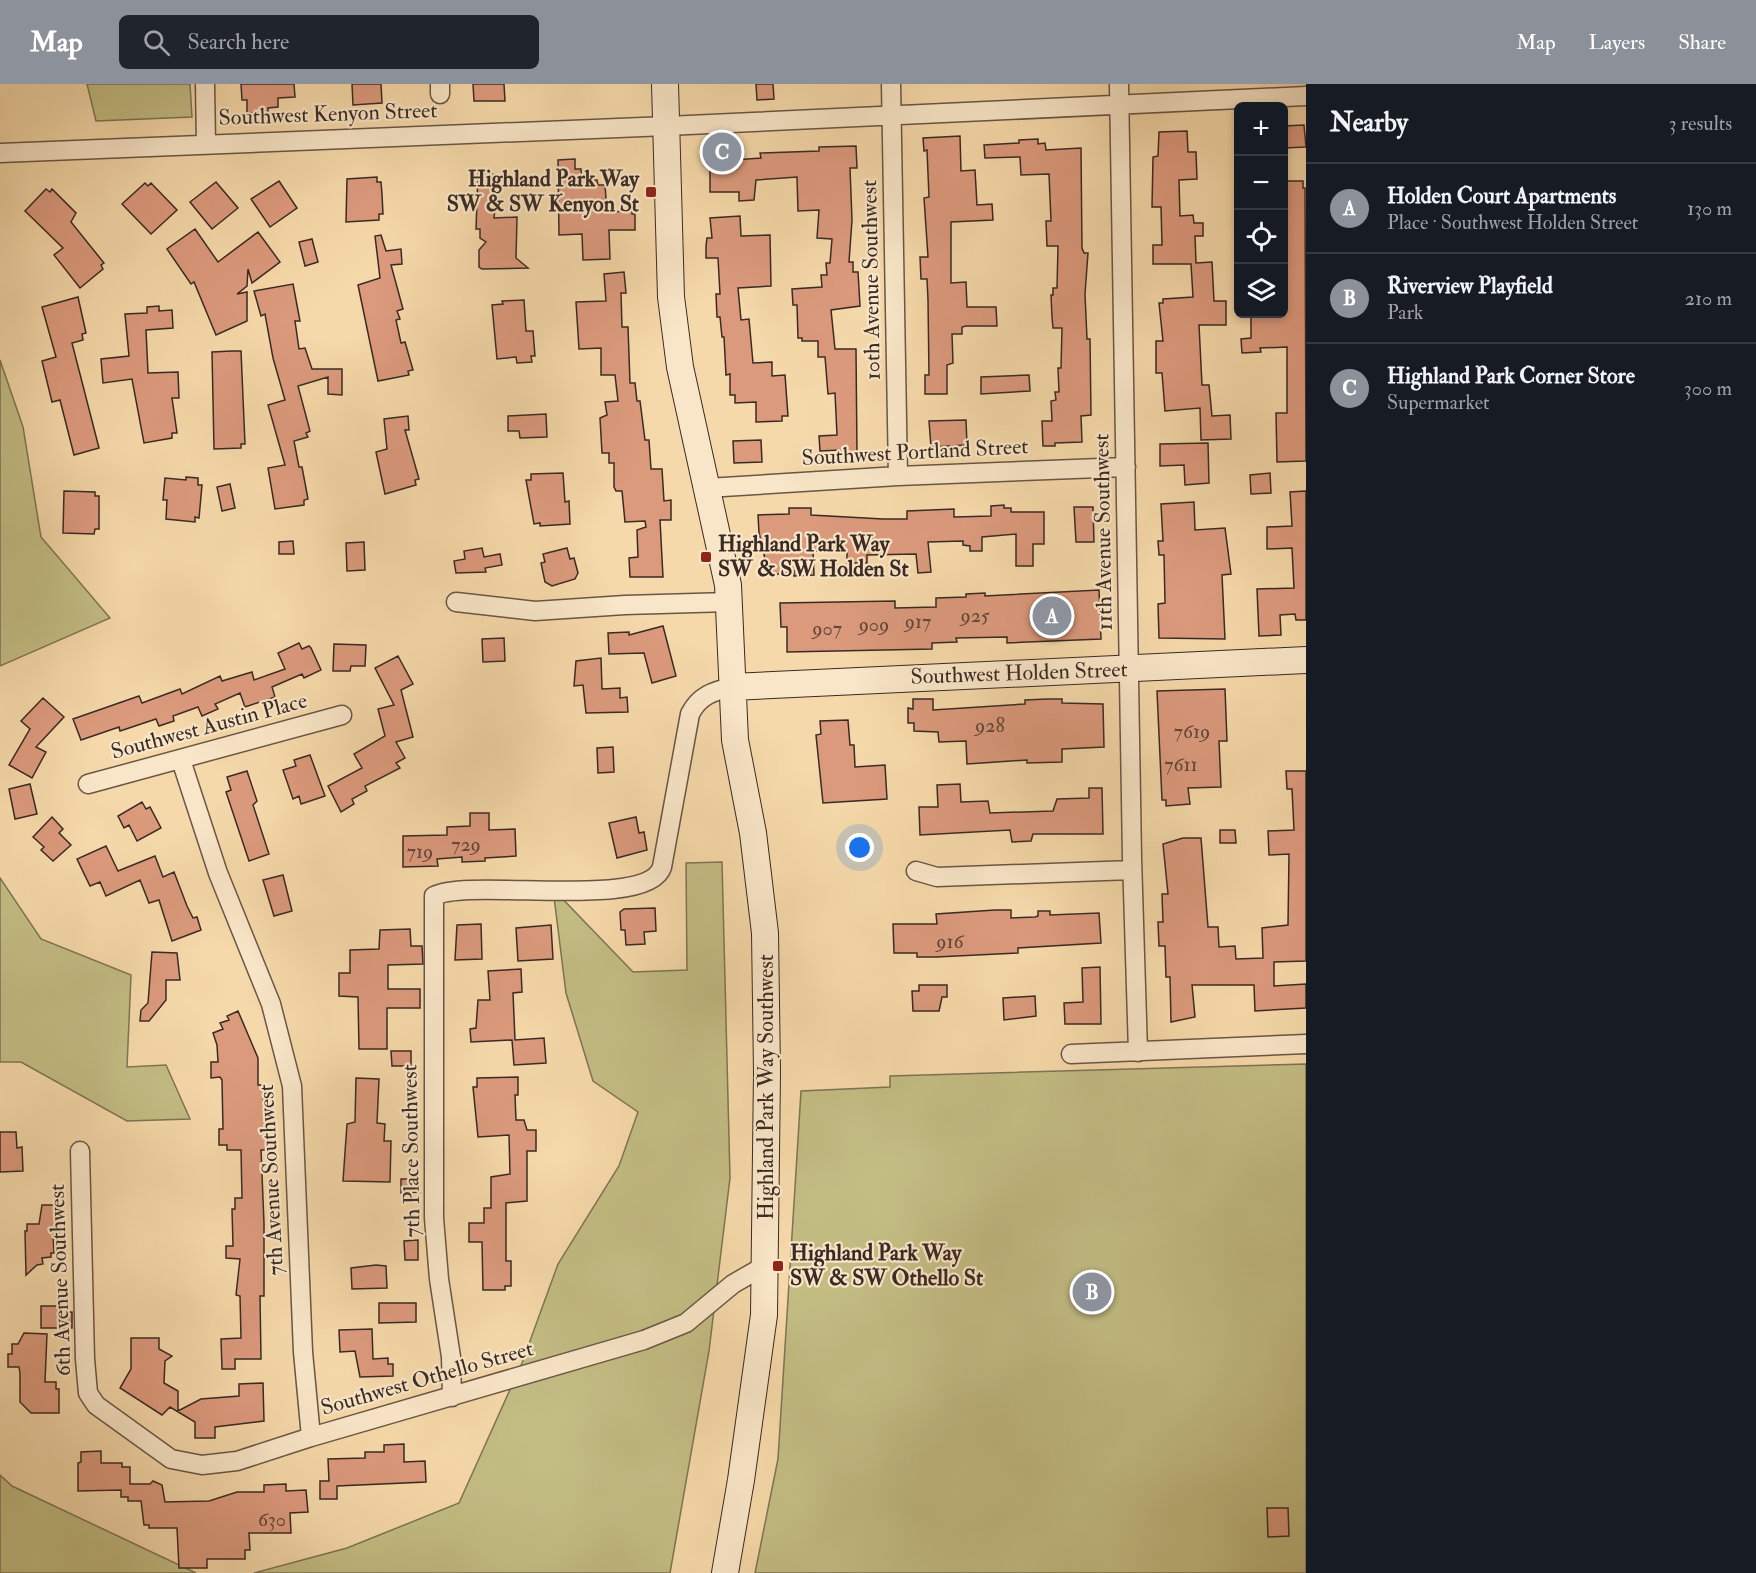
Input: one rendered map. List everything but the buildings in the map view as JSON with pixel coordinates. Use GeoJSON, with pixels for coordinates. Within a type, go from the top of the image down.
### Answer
{"type":"FeatureCollection","features":[{"type":"Feature","properties":{"kind":"street"},"geometry":{"type":"LineString","coordinates":[[205,84],[206,143]]}},
{"type":"Feature","properties":{"kind":"street","name":"Highland Park Way Southwest"},"geometry":{"type":"LineString","coordinates":[[665,84],[671,297],[680,367],[725,563],[735,740],[753,833],[765,933],[766,1265],[764,1315],[725,1573]]}},
{"type":"Feature","properties":{"kind":"street","name":"10th Avenue Southwest"},"geometry":{"type":"LineString","coordinates":[[891,84],[898,476]]}},
{"type":"Feature","properties":{"kind":"street","name":"11th Avenue Southwest"},"geometry":{"type":"LineString","coordinates":[[1119,84],[1132,870],[1138,1052]]}},
{"type":"Feature","properties":{"kind":"street","name":"Southwest Kenyon Street"},"geometry":{"type":"LineString","coordinates":[[0,153],[667,126],[1306,96]]}},
{"type":"Feature","properties":{"kind":"street","name":"Southwest Portland Street"},"geometry":{"type":"LineString","coordinates":[[707,488],[898,476],[1126,467]]}},
{"type":"Feature","properties":{"kind":"street"},"geometry":{"type":"LineString","coordinates":[[456,602],[535,611],[625,605],[729,602]]}},
{"type":"Feature","properties":{"kind":"street","name":"Southwest Holden Street"},"geometry":{"type":"LineString","coordinates":[[732,687],[1306,660]]}},
{"type":"Feature","properties":{"kind":"street","name":"7th Place Southwest"},"geometry":{"type":"LineString","coordinates":[[452,1397],[451,1357],[439,1279],[434,1218],[432,903],[437,894],[471,891],[590,891],[649,881],[660,872],[662,867],[690,714],[696,702],[715,691],[732,687]]}},
{"type":"Feature","properties":{"kind":"street","name":"Southwest Austin Place"},"geometry":{"type":"LineString","coordinates":[[88,784],[342,715]]}},
{"type":"Feature","properties":{"kind":"street","name":"7th Avenue Southwest"},"geometry":{"type":"LineString","coordinates":[[180,760],[218,873],[271,1005],[292,1086],[303,1352],[311,1437]]}},
{"type":"Feature","properties":{"kind":"street"},"geometry":{"type":"LineString","coordinates":[[916,872],[937,877],[1132,870]]}},
{"type":"Feature","properties":{"kind":"street"},"geometry":{"type":"LineString","coordinates":[[1071,1054],[1306,1044]]}},
{"type":"Feature","properties":{"kind":"street","name":"6th Avenue Southwest"},"geometry":{"type":"LineString","coordinates":[[80,1151],[86,1380],[88,1393],[96,1406]]}},
{"type":"Feature","properties":{"kind":"street","name":"Southwest Othello Street"},"geometry":{"type":"LineString","coordinates":[[96,1406],[157,1451],[184,1464],[202,1465],[237,1461],[670,1331],[686,1323],[733,1284],[766,1265]]}},
{"type":"Feature","properties":{"kind":"shaded area"},"geometry":{"type":"Polygon","coordinates":[[[87,84],[190,84],[192,117],[96,121],[87,84]]]}},
{"type":"Feature","properties":{"kind":"shaded area"},"geometry":{"type":"Polygon","coordinates":[[[0,360],[23,427],[41,537],[110,618],[0,666],[0,360]]]}},
{"type":"Feature","properties":{"kind":"shaded area"},"geometry":{"type":"Polygon","coordinates":[[[722,862],[730,1178],[709,1351],[670,1573],[254,1573],[347,1548],[459,1503],[522,1363],[558,1264],[619,1166],[638,1112],[593,1081],[566,993],[553,889],[633,972],[687,970],[686,863],[722,862]]]}},
{"type":"Feature","properties":{"kind":"shaded area"},"geometry":{"type":"Polygon","coordinates":[[[0,878],[41,939],[131,975],[127,1067],[166,1065],[190,1119],[127,1121],[21,1062],[0,1062],[0,878]]]}},
{"type":"Feature","properties":{"kind":"shaded area"},"geometry":{"type":"Polygon","coordinates":[[[1306,1064],[1306,1573],[755,1573],[778,1459],[801,1091],[890,1087],[890,1076],[1306,1064]]]}},
{"type":"Feature","properties":{"kind":"shaded area"},"geometry":{"type":"Polygon","coordinates":[[[0,1475],[12,1486],[196,1573],[0,1573],[0,1475]]]}},
{"type":"Feature","properties":{"kind":"place","name":"Highland Park Corner Store"},"geometry":{"type":"Point","coordinates":[722,152]}},
{"type":"Feature","properties":{"kind":"place","name":"Highland Park Way SW & SW Kenyon St"},"geometry":{"type":"Point","coordinates":[651,192]}},
{"type":"Feature","properties":{"kind":"place","name":"Highland Park Way SW & SW Holden St"},"geometry":{"type":"Point","coordinates":[706,557]}},
{"type":"Feature","properties":{"kind":"place","name":"Holden Court Apartments"},"geometry":{"type":"Point","coordinates":[1052,616]}},
{"type":"Feature","properties":{"kind":"place","name":"Highland Park Way SW & SW Othello St"},"geometry":{"type":"Point","coordinates":[778,1266]}},
{"type":"Feature","properties":{"kind":"place","name":"Riverview Playfield"},"geometry":{"type":"Point","coordinates":[1092,1292]}}]}
